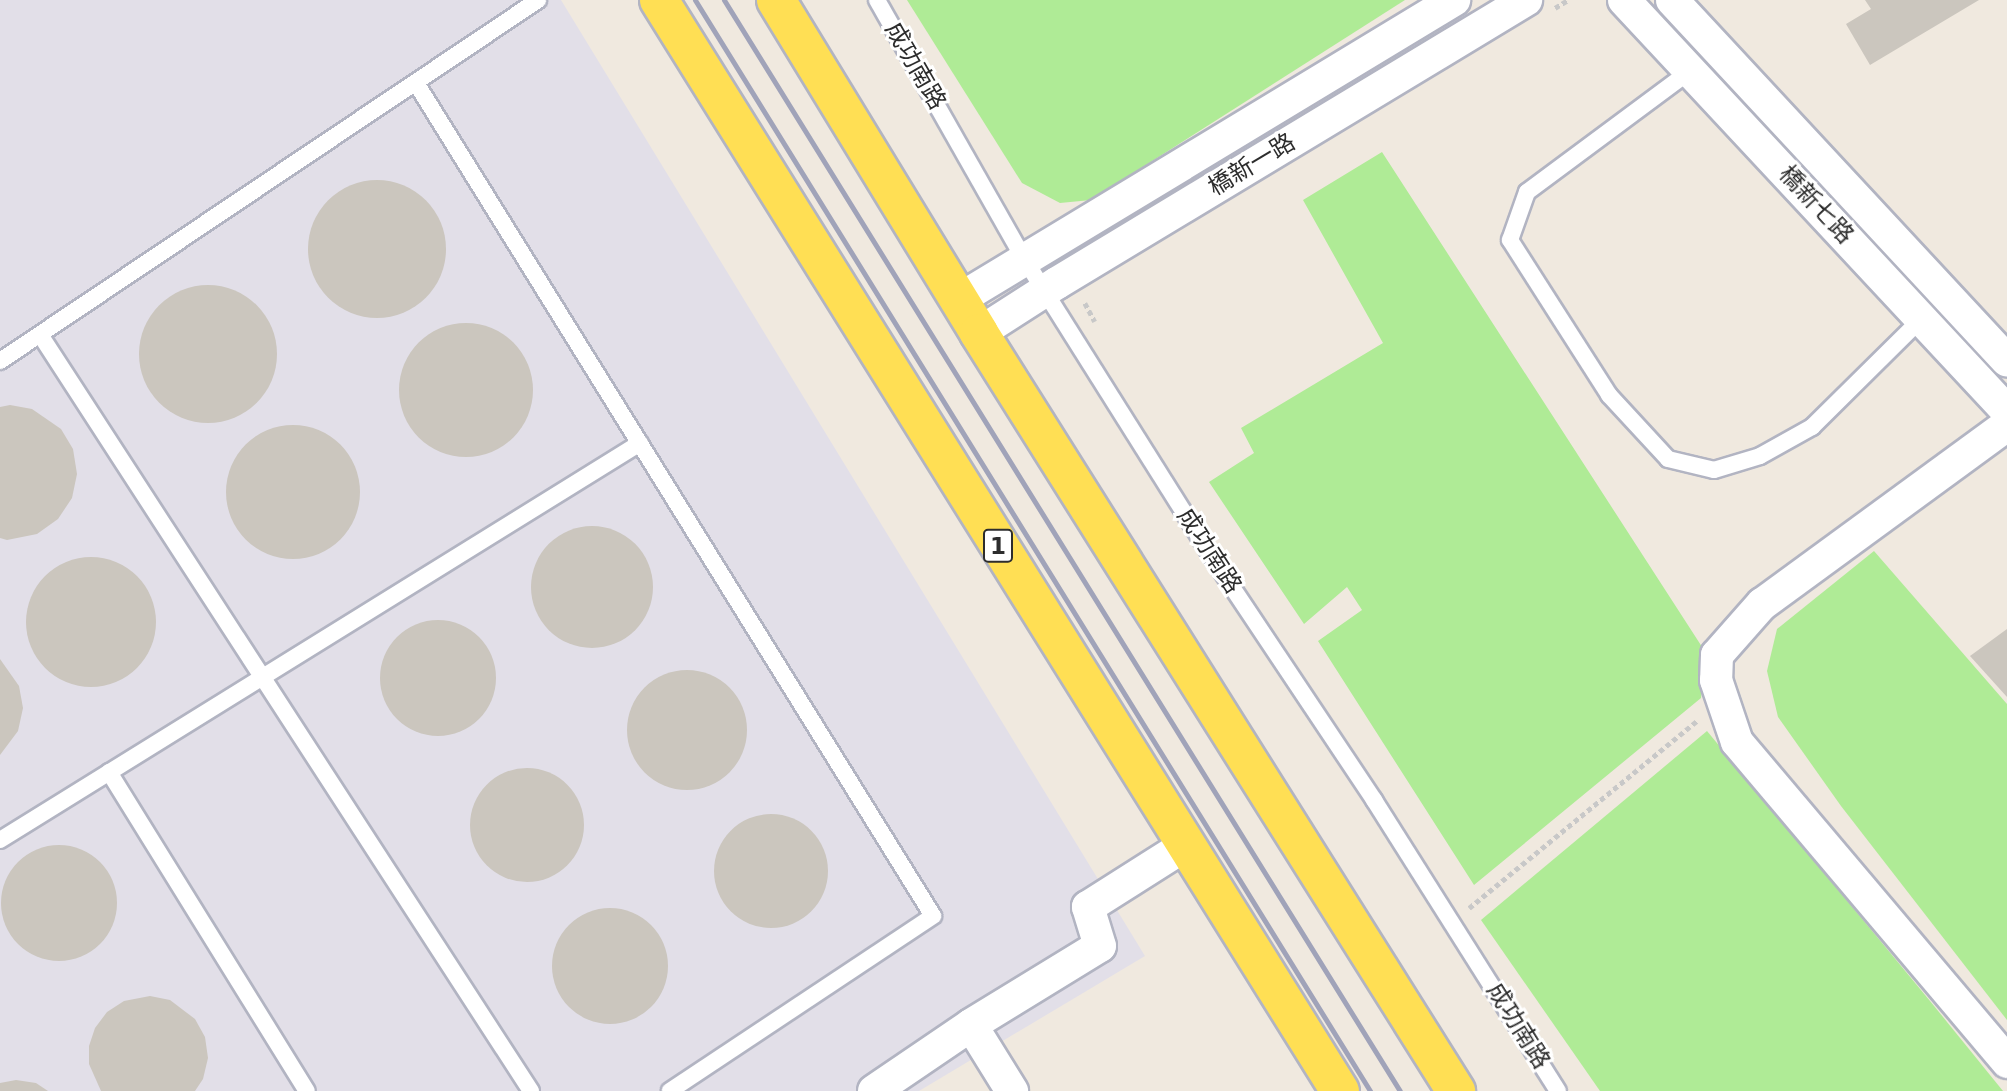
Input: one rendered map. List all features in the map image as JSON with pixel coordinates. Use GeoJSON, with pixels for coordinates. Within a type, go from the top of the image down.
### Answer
{"type":"FeatureCollection","features":[{"type":"Feature","properties":{"kind":"main road","name":"1"},"geometry":{"type":"LineString","coordinates":[[659,0],[1339,1091]]}},
{"type":"Feature","properties":{"kind":"main road"},"geometry":{"type":"LineString","coordinates":[[776,0],[979,333],[1456,1091]]}},
{"type":"Feature","properties":{"kind":"street","name":"橋新一路"},"geometry":{"type":"LineString","coordinates":[[958,299],[1454,0]]}},
{"type":"Feature","properties":{"kind":"street","name":"橋新一路"},"geometry":{"type":"LineString","coordinates":[[979,333],[1526,0]]}},
{"type":"Feature","properties":{"kind":"street","name":"橋新七路"},"geometry":{"type":"LineString","coordinates":[[1624,0],[2007,411]]}},
{"type":"Feature","properties":{"kind":"street","name":"橋新七路"},"geometry":{"type":"LineString","coordinates":[[1672,0],[2007,361]]}},
{"type":"Feature","properties":{"kind":"street"},"geometry":{"type":"LineString","coordinates":[[2007,425],[1762,604],[1717,655],[1716,680],[1737,742],[2007,1062]]}},
{"type":"Feature","properties":{"kind":"street"},"geometry":{"type":"LineString","coordinates":[[874,1091],[971,1025],[1100,946],[1088,906],[1184,846]]}},
{"type":"Feature","properties":{"kind":"street"},"geometry":{"type":"LineString","coordinates":[[971,1025],[1012,1091]]}},
{"type":"Feature","properties":{"kind":"lane"},"geometry":{"type":"LineString","coordinates":[[0,361],[538,0]]}},
{"type":"Feature","properties":{"kind":"lane","name":"成功南路"},"geometry":{"type":"LineString","coordinates":[[877,0],[1025,260],[1203,543],[1374,800],[1558,1091]]}},
{"type":"Feature","properties":{"kind":"lane"},"geometry":{"type":"LineString","coordinates":[[1690,71],[1527,192],[1510,240],[1609,395],[1668,459],[1714,470],[1760,456],[1812,427],[1922,319]]}},
{"type":"Feature","properties":{"kind":"lane"},"geometry":{"type":"LineString","coordinates":[[416,83],[933,916],[670,1091]]}},
{"type":"Feature","properties":{"kind":"lane"},"geometry":{"type":"LineString","coordinates":[[41,336],[531,1091]]}},
{"type":"Feature","properties":{"kind":"lane"},"geometry":{"type":"LineString","coordinates":[[0,840],[640,443]]}},
{"type":"Feature","properties":{"kind":"lane"},"geometry":{"type":"LineString","coordinates":[[109,772],[307,1091]]}},
{"type":"Feature","properties":{"kind":"path"},"geometry":{"type":"LineString","coordinates":[[1466,911],[1723,699]]}},
{"type":"Feature","properties":{"kind":"shaded area"},"geometry":{"type":"Polygon","coordinates":[[[0,0],[561,0],[1145,956],[919,1091],[0,1091],[0,0]]]}},
{"type":"Feature","properties":{"kind":"green space"},"geometry":{"type":"Polygon","coordinates":[[[907,0],[1405,0],[1091,200],[1060,203],[1022,183],[907,0]]]}},
{"type":"Feature","properties":{"kind":"green space"},"geometry":{"type":"Polygon","coordinates":[[[1382,152],[1706,653],[1701,698],[1474,885],[1318,641],[1362,610],[1347,587],[1304,624],[1209,482],[1254,453],[1241,428],[1383,343],[1303,200],[1382,152]]]}},
{"type":"Feature","properties":{"kind":"green space"},"geometry":{"type":"Polygon","coordinates":[[[1874,551],[2007,704],[2007,1020],[1841,806],[1778,717],[1767,671],[1777,629],[1874,551]]]}},
{"type":"Feature","properties":{"kind":"green space"},"geometry":{"type":"Polygon","coordinates":[[[1707,731],[2003,1091],[1600,1091],[1481,920],[1707,731]]]}},
{"type":"Feature","properties":{"kind":"building"},"geometry":{"type":"Polygon","coordinates":[[[1865,0],[1979,0],[1870,65],[1846,24],[1871,9],[1865,0]]]}},
{"type":"Feature","properties":{"kind":"building"},"geometry":{"type":"Polygon","coordinates":[[[377,180],[403,185],[426,200],[441,223],[446,249],[441,275],[426,298],[403,313],[377,318],[351,313],[328,298],[313,275],[308,249],[313,223],[328,200],[351,185],[377,180]]]}},
{"type":"Feature","properties":{"kind":"building"},"geometry":{"type":"Polygon","coordinates":[[[208,285],[234,291],[257,305],[271,328],[277,354],[271,380],[257,403],[234,417],[208,423],[182,417],[159,403],[145,380],[139,354],[145,328],[159,305],[182,291],[208,285]]]}},
{"type":"Feature","properties":{"kind":"building"},"geometry":{"type":"Polygon","coordinates":[[[466,323],[492,328],[513,343],[528,364],[533,390],[528,416],[513,437],[492,452],[466,457],[440,452],[419,437],[404,416],[399,390],[404,364],[419,343],[440,328],[466,323]]]}},
{"type":"Feature","properties":{"kind":"building"},"geometry":{"type":"Polygon","coordinates":[[[10,405],[32,409],[61,429],[73,449],[77,474],[72,498],[58,519],[37,534],[7,540],[0,538],[0,407],[10,405]]]}},
{"type":"Feature","properties":{"kind":"building"},"geometry":{"type":"Polygon","coordinates":[[[293,425],[319,430],[341,444],[355,466],[360,492],[355,518],[341,540],[319,554],[293,559],[267,554],[245,540],[231,518],[226,492],[231,466],[245,444],[267,430],[293,425]]]}},
{"type":"Feature","properties":{"kind":"building"},"geometry":{"type":"Polygon","coordinates":[[[592,526],[615,531],[635,544],[648,564],[653,587],[648,610],[635,630],[615,643],[592,648],[569,643],[549,630],[536,610],[531,587],[536,564],[549,544],[569,531],[592,526]]]}},
{"type":"Feature","properties":{"kind":"building"},"geometry":{"type":"Polygon","coordinates":[[[91,557],[116,562],[137,576],[151,597],[156,622],[151,647],[137,668],[116,682],[91,687],[66,682],[45,668],[31,647],[26,622],[31,597],[45,576],[66,562],[91,557]]]}},
{"type":"Feature","properties":{"kind":"building"},"geometry":{"type":"Polygon","coordinates":[[[438,620],[460,624],[479,637],[492,656],[496,678],[492,700],[479,719],[460,732],[438,736],[416,732],[397,719],[384,700],[380,678],[384,656],[397,637],[416,624],[438,620]]]}},
{"type":"Feature","properties":{"kind":"building"},"geometry":{"type":"Polygon","coordinates":[[[2007,629],[2007,697],[1970,656],[2007,629]]]}},
{"type":"Feature","properties":{"kind":"building"},"geometry":{"type":"Polygon","coordinates":[[[0,659],[19,686],[23,708],[18,731],[0,755],[0,659]]]}},
{"type":"Feature","properties":{"kind":"building"},"geometry":{"type":"Polygon","coordinates":[[[687,670],[710,675],[729,688],[742,707],[747,730],[742,753],[729,772],[710,785],[687,790],[664,785],[645,772],[632,753],[627,730],[632,707],[645,688],[664,675],[687,670]]]}},
{"type":"Feature","properties":{"kind":"building"},"geometry":{"type":"Polygon","coordinates":[[[527,768],[549,772],[559,777],[575,793],[580,803],[584,825],[580,847],[575,857],[559,873],[549,878],[527,882],[505,878],[495,873],[479,857],[474,847],[470,825],[474,803],[479,793],[495,777],[505,772],[527,768]]]}},
{"type":"Feature","properties":{"kind":"building"},"geometry":{"type":"Polygon","coordinates":[[[771,814],[793,818],[803,823],[819,839],[824,849],[828,871],[824,893],[819,903],[803,919],[793,924],[771,928],[749,924],[739,919],[723,903],[718,893],[714,871],[718,849],[723,839],[739,823],[749,818],[771,814]]]}},
{"type":"Feature","properties":{"kind":"building"},"geometry":{"type":"Polygon","coordinates":[[[59,845],[81,849],[100,862],[113,881],[117,903],[113,925],[100,944],[81,957],[59,961],[37,957],[18,944],[5,925],[1,903],[5,881],[18,862],[37,849],[59,845]]]}},
{"type":"Feature","properties":{"kind":"building"},"geometry":{"type":"Polygon","coordinates":[[[610,908],[632,913],[651,925],[663,944],[668,966],[663,988],[651,1007],[632,1019],[610,1024],[588,1019],[569,1007],[557,988],[552,966],[557,944],[569,925],[588,913],[610,908]]]}},
{"type":"Feature","properties":{"kind":"building"},"geometry":{"type":"Polygon","coordinates":[[[150,996],[170,1000],[195,1019],[205,1037],[208,1058],[203,1079],[195,1091],[101,1091],[89,1064],[89,1046],[95,1028],[107,1012],[124,1001],[150,996]]]}},
{"type":"Feature","properties":{"kind":"building"},"geometry":{"type":"Polygon","coordinates":[[[16,1080],[36,1083],[48,1091],[0,1091],[0,1083],[16,1080]]]}},
{"type":"Feature","properties":{"kind":"railway"},"geometry":{"type":"LineString","coordinates":[[695,0],[1370,1091]]}},
{"type":"Feature","properties":{"kind":"railway"},"geometry":{"type":"LineString","coordinates":[[724,0],[1400,1091]]}}]}
